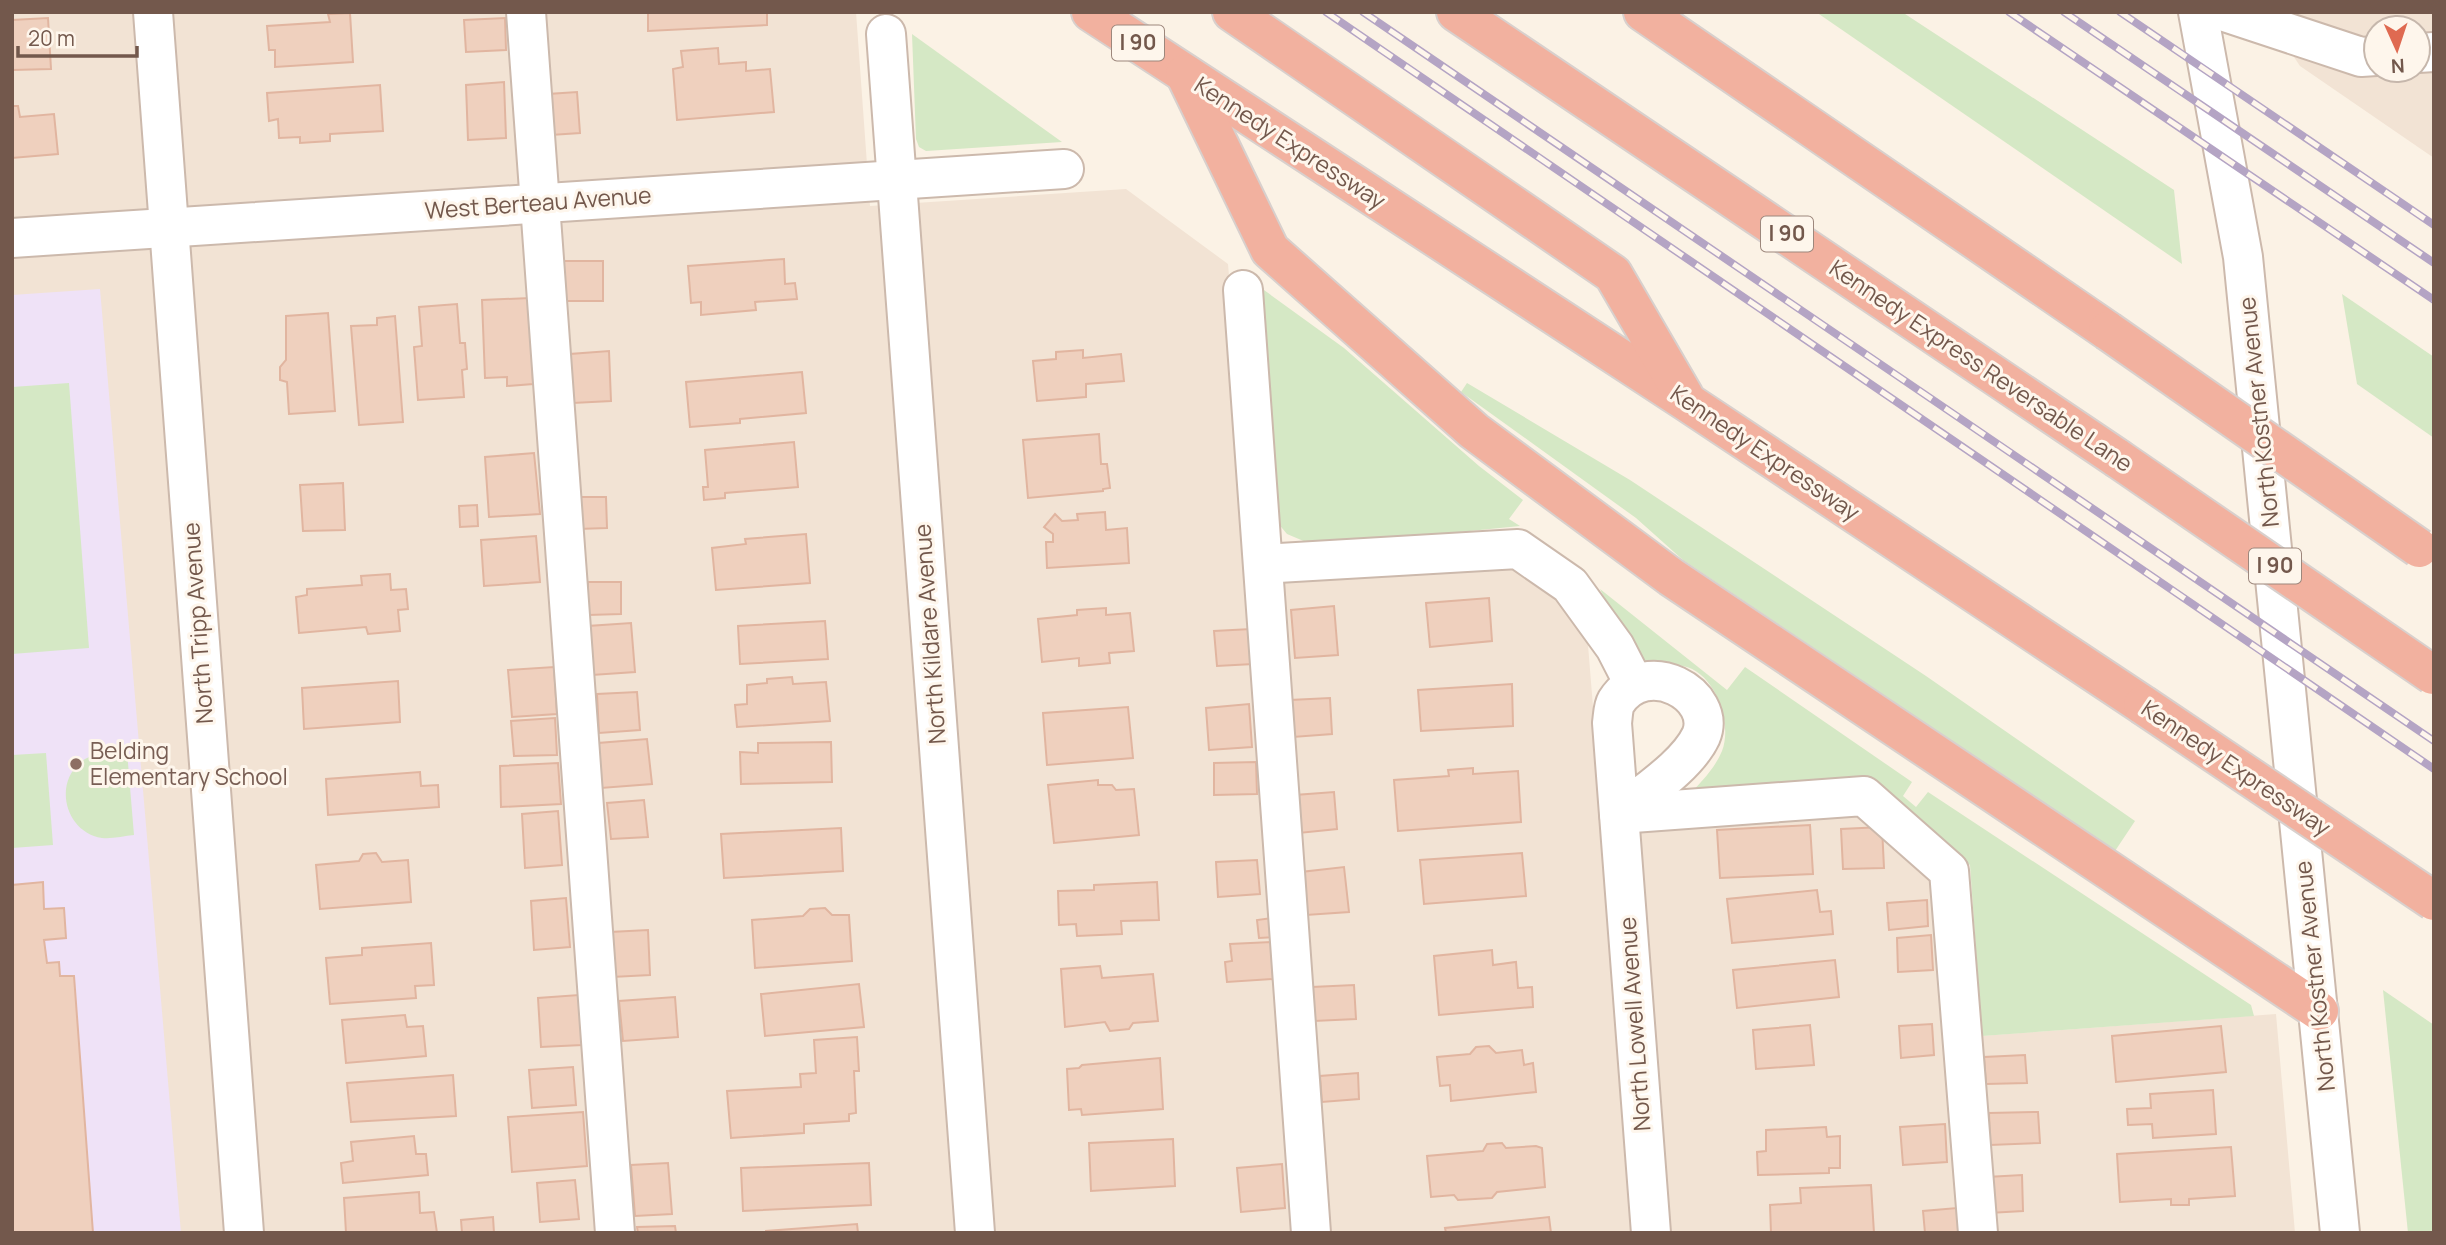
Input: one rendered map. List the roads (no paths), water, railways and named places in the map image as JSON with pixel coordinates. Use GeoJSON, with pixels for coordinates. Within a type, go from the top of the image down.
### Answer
{"type":"FeatureCollection","features":[{"type":"Feature","properties":{"kind":"highway","name":"Kennedy Expressway"},"geometry":{"type":"LineString","coordinates":[[1091,12],[1687,402],[2434,901]]}},
{"type":"Feature","properties":{"kind":"highway","name":"I 90"},"geometry":{"type":"LineString","coordinates":[[1232,12],[1613,274],[1687,402]]}},
{"type":"Feature","properties":{"kind":"highway","name":"Kennedy Express Reversable Lane"},"geometry":{"type":"LineString","coordinates":[[1456,12],[2117,458],[2433,675]]}},
{"type":"Feature","properties":{"kind":"highway"},"geometry":{"type":"LineString","coordinates":[[1643,12],[2427,552]]}},
{"type":"Feature","properties":{"kind":"highway"},"geometry":{"type":"LineString","coordinates":[[1185,74],[1270,250],[1474,431],[1671,577],[2319,1011]]}},
{"type":"Feature","properties":{"kind":"street","name":"North Tripp Avenue"},"geometry":{"type":"LineString","coordinates":[[153,12],[244,1233]]}},
{"type":"Feature","properties":{"kind":"street"},"geometry":{"type":"LineString","coordinates":[[526,12],[615,1233]]}},
{"type":"Feature","properties":{"kind":"street","name":"North Kostner Avenue"},"geometry":{"type":"LineString","coordinates":[[2198,12],[2243,257],[2340,1233]]}},
{"type":"Feature","properties":{"kind":"street"},"geometry":{"type":"LineString","coordinates":[[2225,12],[2362,57]]}},
{"type":"Feature","properties":{"kind":"street","name":"North Kildare Avenue"},"geometry":{"type":"LineString","coordinates":[[886,34],[975,1233]]}},
{"type":"Feature","properties":{"kind":"street","name":"West Berteau Avenue"},"geometry":{"type":"LineString","coordinates":[[12,239],[1064,169]]}},
{"type":"Feature","properties":{"kind":"street"},"geometry":{"type":"LineString","coordinates":[[1243,290],[1311,1233]]}},
{"type":"Feature","properties":{"kind":"street"},"geometry":{"type":"LineString","coordinates":[[1263,565],[1518,549],[1570,585],[1615,647],[1634,684],[1645,680],[1667,681],[1688,692],[1702,714],[1702,734],[1686,758],[1619,814]]}},
{"type":"Feature","properties":{"kind":"street","name":"North Lowell Avenue"},"geometry":{"type":"LineString","coordinates":[[1634,684],[1615,703],[1612,723],[1651,1233]]}},
{"type":"Feature","properties":{"kind":"street"},"geometry":{"type":"LineString","coordinates":[[1619,814],[1864,796],[1949,872],[1978,1233]]}},
{"type":"Feature","properties":{"kind":"railway"},"geometry":{"type":"LineString","coordinates":[[1326,12],[2434,769]]}},
{"type":"Feature","properties":{"kind":"railway"},"geometry":{"type":"LineString","coordinates":[[1363,12],[2434,741]]}},
{"type":"Feature","properties":{"kind":"railway"},"geometry":{"type":"LineString","coordinates":[[2009,12],[2434,300]]}},
{"type":"Feature","properties":{"kind":"railway"},"geometry":{"type":"LineString","coordinates":[[2064,12],[2434,263]]}},
{"type":"Feature","properties":{"kind":"railway"},"geometry":{"type":"LineString","coordinates":[[2120,12],[2434,225]]}},
{"type":"Feature","properties":{"kind":"place","name":"Belding Elementary School"},"geometry":{"type":"Point","coordinates":[76,764]}}]}
